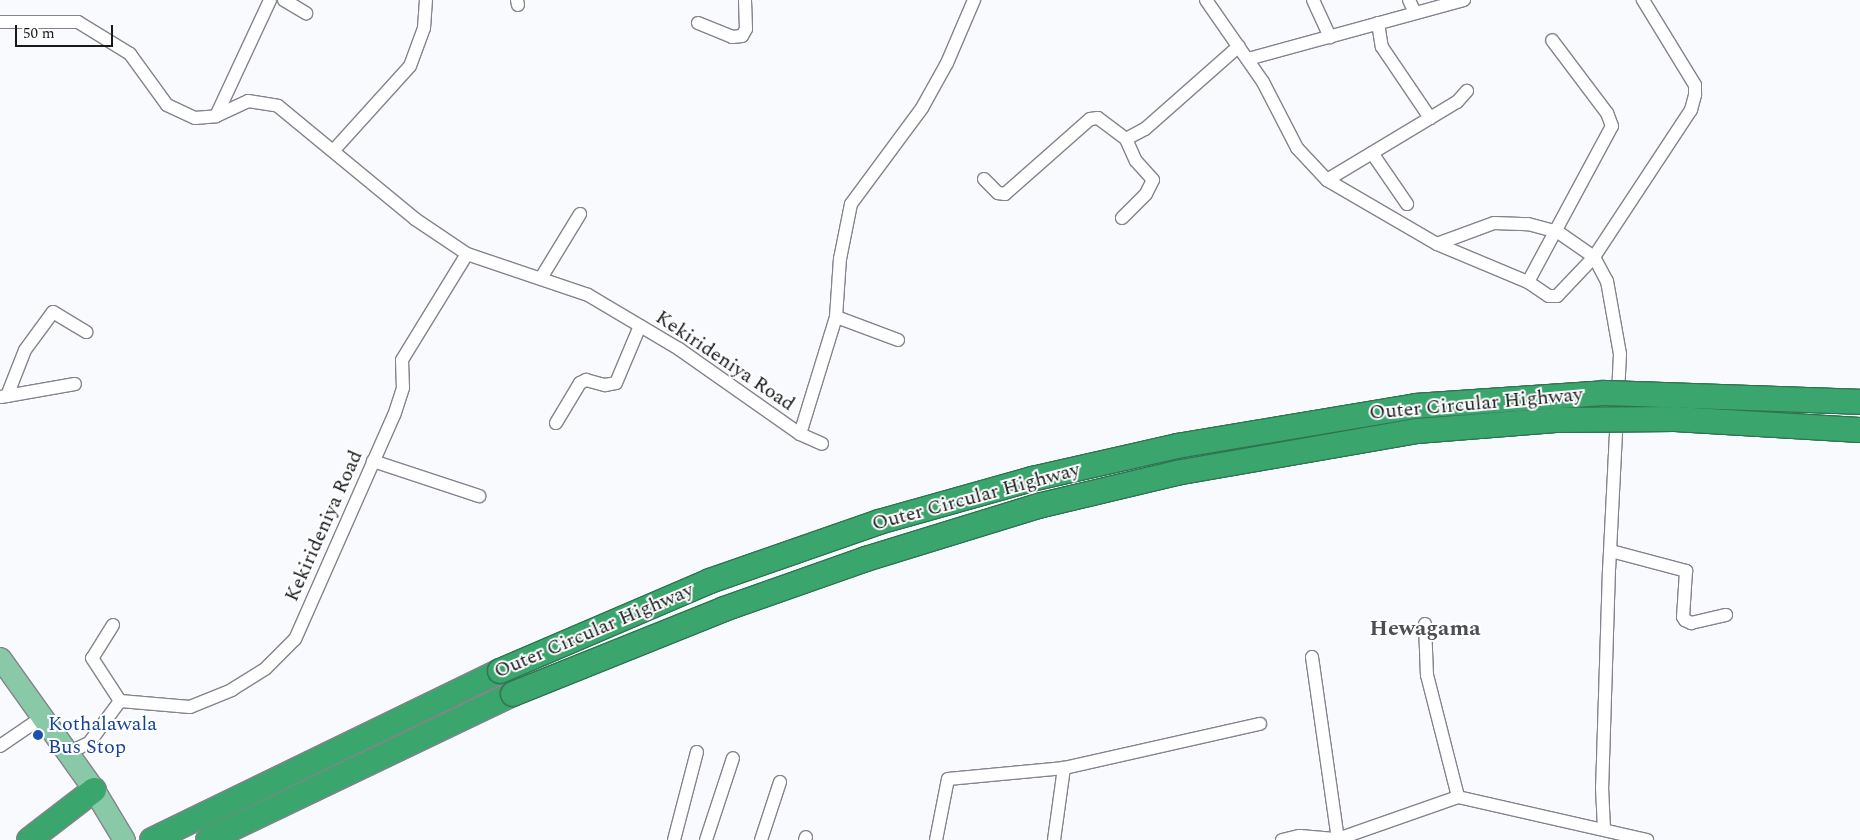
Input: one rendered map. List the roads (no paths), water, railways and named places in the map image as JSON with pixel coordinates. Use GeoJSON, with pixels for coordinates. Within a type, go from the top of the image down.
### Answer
{"type":"FeatureCollection","features":[{"type":"Feature","properties":{"kind":"highway","name":"Outer Circular Highway"},"geometry":{"type":"LineString","coordinates":[[152,840],[500,671],[710,581],[880,522],[1032,479],[1176,446],[1415,406],[1604,393],[1860,402]]}},
{"type":"Feature","properties":{"kind":"highway","name":"Outer Circular Highway"},"geometry":{"type":"LineString","coordinates":[[208,840],[513,694],[724,609],[866,559],[997,518],[1176,473],[1417,431],[1556,420],[1675,419],[1860,430]]}},
{"type":"Feature","properties":{"kind":"highway"},"geometry":{"type":"LineString","coordinates":[[29,840],[88,795]]}},
{"type":"Feature","properties":{"kind":"main road"},"geometry":{"type":"LineString","coordinates":[[0,658],[65,754],[111,834]]}},
{"type":"Feature","properties":{"kind":"street"},"geometry":{"type":"LineString","coordinates":[[216,116],[270,0]]}},
{"type":"Feature","properties":{"kind":"street"},"geometry":{"type":"LineString","coordinates":[[284,0],[306,13]]}},
{"type":"Feature","properties":{"kind":"street"},"geometry":{"type":"LineString","coordinates":[[334,150],[410,66],[424,28],[426,0]]}},
{"type":"Feature","properties":{"kind":"street"},"geometry":{"type":"LineString","coordinates":[[698,23],[732,36],[742,36],[746,29],[745,0]]}},
{"type":"Feature","properties":{"kind":"street"},"geometry":{"type":"LineString","coordinates":[[800,434],[836,317],[840,259],[851,204],[922,108],[947,63],[974,0]]}},
{"type":"Feature","properties":{"kind":"street"},"geometry":{"type":"LineString","coordinates":[[1206,0],[1263,82],[1297,148],[1327,180],[1437,244],[1528,282],[1549,296],[1557,296],[1594,257],[1690,110],[1695,95],[1695,85],[1643,0]]}},
{"type":"Feature","properties":{"kind":"street"},"geometry":{"type":"LineString","coordinates":[[1313,0],[1330,37]]}},
{"type":"Feature","properties":{"kind":"street"},"geometry":{"type":"LineString","coordinates":[[1409,0],[1415,13]]}},
{"type":"Feature","properties":{"kind":"street"},"geometry":{"type":"LineString","coordinates":[[1248,59],[1464,0]]}},
{"type":"Feature","properties":{"kind":"street","name":"Kekirideniya Road"},"geometry":{"type":"LineString","coordinates":[[0,22],[78,22],[130,54],[167,105],[195,118],[216,116],[248,101],[278,106],[334,150],[415,219],[468,254],[588,295],[679,349],[800,434],[822,444]]}},
{"type":"Feature","properties":{"kind":"street"},"geometry":{"type":"LineString","coordinates":[[1378,23],[1382,47],[1430,118]]}},
{"type":"Feature","properties":{"kind":"street"},"geometry":{"type":"LineString","coordinates":[[1528,282],[1558,232],[1612,126],[1607,113],[1552,40]]}},
{"type":"Feature","properties":{"kind":"street"},"geometry":{"type":"LineString","coordinates":[[1126,139],[1145,129],[1239,46]]}},
{"type":"Feature","properties":{"kind":"street"},"geometry":{"type":"LineString","coordinates":[[1327,180],[1430,118],[1463,97],[1468,91]]}},
{"type":"Feature","properties":{"kind":"street"},"geometry":{"type":"LineString","coordinates":[[984,179],[998,193],[1005,194],[1090,119],[1098,118],[1126,139],[1136,160],[1154,180],[1146,194],[1122,218]]}},
{"type":"Feature","properties":{"kind":"street"},"geometry":{"type":"LineString","coordinates":[[1372,153],[1407,204]]}},
{"type":"Feature","properties":{"kind":"street"},"geometry":{"type":"LineString","coordinates":[[541,278],[580,214]]}},
{"type":"Feature","properties":{"kind":"street"},"geometry":{"type":"LineString","coordinates":[[1437,244],[1494,223],[1528,224],[1558,232],[1594,257],[1607,281],[1620,354],[1610,551],[1602,787],[1604,829]]}},
{"type":"Feature","properties":{"kind":"street","name":"Kekirideniya Road"},"geometry":{"type":"LineString","coordinates":[[120,701],[190,707],[232,690],[265,669],[295,639],[403,388],[402,360],[468,254]]}},
{"type":"Feature","properties":{"kind":"street"},"geometry":{"type":"LineString","coordinates":[[3,397],[25,350],[53,312],[86,332]]}},
{"type":"Feature","properties":{"kind":"street"},"geometry":{"type":"LineString","coordinates":[[836,317],[898,340]]}},
{"type":"Feature","properties":{"kind":"street"},"geometry":{"type":"LineString","coordinates":[[556,423],[580,383],[586,380],[605,385],[616,383],[640,326]]}},
{"type":"Feature","properties":{"kind":"street"},"geometry":{"type":"LineString","coordinates":[[3,397],[75,384]]}},
{"type":"Feature","properties":{"kind":"street"},"geometry":{"type":"LineString","coordinates":[[373,461],[479,496]]}},
{"type":"Feature","properties":{"kind":"street"},"geometry":{"type":"LineString","coordinates":[[1610,551],[1686,571],[1683,618],[1685,620],[1691,623],[1726,615]]}},
{"type":"Feature","properties":{"kind":"street"},"geometry":{"type":"LineString","coordinates":[[1425,624],[1428,675],[1458,797]]}},
{"type":"Feature","properties":{"kind":"street"},"geometry":{"type":"LineString","coordinates":[[65,754],[89,743],[120,701],[92,658],[113,625]]}},
{"type":"Feature","properties":{"kind":"street"},"geometry":{"type":"LineString","coordinates":[[1312,657],[1338,839]]}},
{"type":"Feature","properties":{"kind":"street"},"geometry":{"type":"LineString","coordinates":[[0,746],[40,718]]}},
{"type":"Feature","properties":{"kind":"street"},"geometry":{"type":"LineString","coordinates":[[936,840],[948,779],[1064,768],[1260,724]]}},
{"type":"Feature","properties":{"kind":"street"},"geometry":{"type":"LineString","coordinates":[[674,840],[697,752]]}},
{"type":"Feature","properties":{"kind":"street"},"geometry":{"type":"LineString","coordinates":[[706,840],[733,758]]}},
{"type":"Feature","properties":{"kind":"street"},"geometry":{"type":"LineString","coordinates":[[1054,840],[1064,768]]}},
{"type":"Feature","properties":{"kind":"street"},"geometry":{"type":"LineString","coordinates":[[761,840],[780,782]]}},
{"type":"Feature","properties":{"kind":"street"},"geometry":{"type":"LineString","coordinates":[[1282,840],[1300,836],[1338,839],[1458,797],[1647,840]]}},
{"type":"Feature","properties":{"kind":"place","name":"Kothalawala Bus Stop"},"geometry":{"type":"Point","coordinates":[38,735]}},
{"type":"Feature","properties":{"kind":"district","name":"Hewagama"},"geometry":{"type":"Point","coordinates":[1425,629]}}]}
